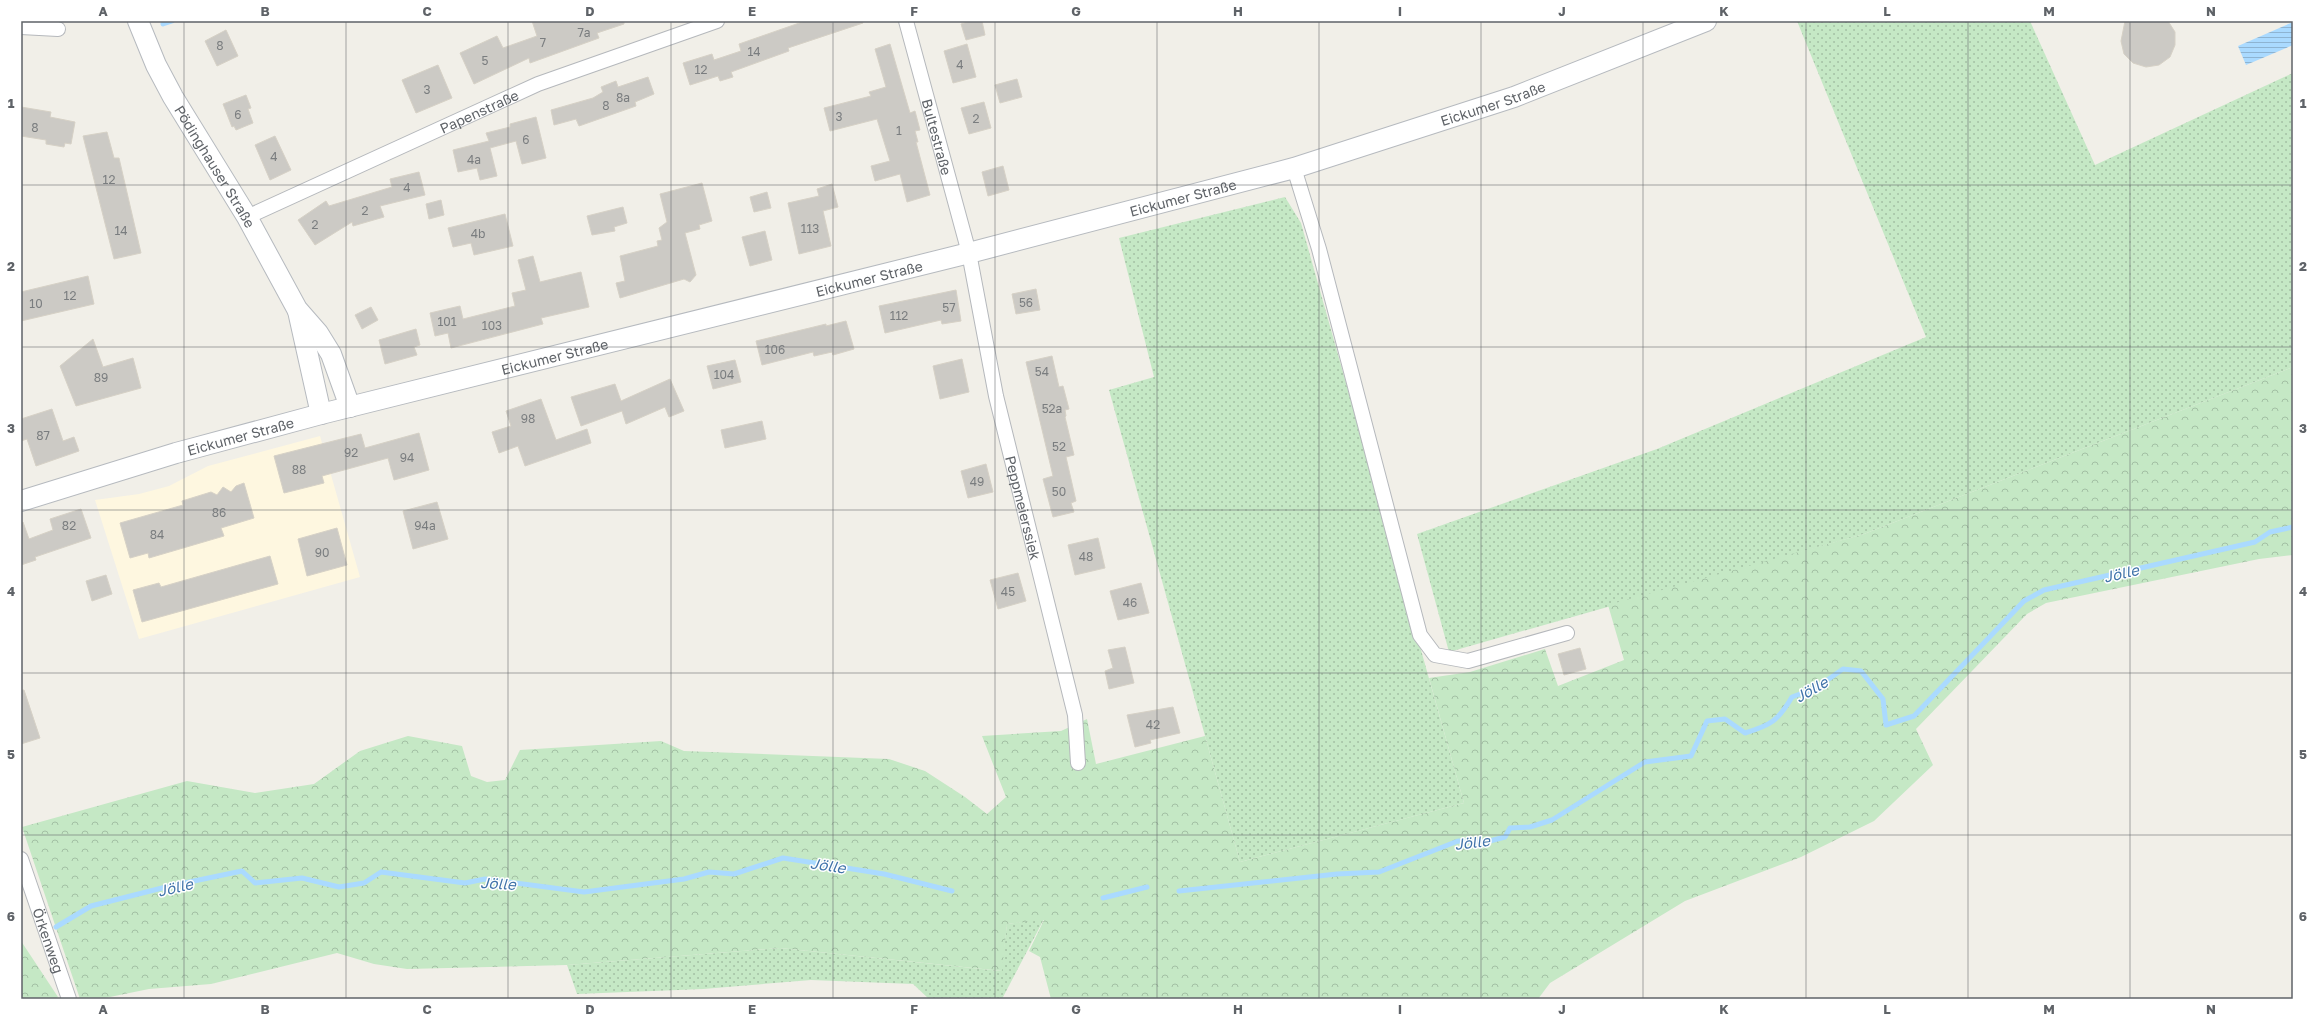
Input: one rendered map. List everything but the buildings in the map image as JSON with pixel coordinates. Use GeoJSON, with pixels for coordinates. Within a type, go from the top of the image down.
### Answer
{"type":"FeatureCollection","features":[{"type":"Feature","properties":{"kind":"main road","name":"Pödinghauser Straße"},"geometry":{"type":"LineString","coordinates":[[138,21],[156,65],[174,97],[247,217],[297,309],[318,333],[331,354],[350,407]]}},
{"type":"Feature","properties":{"kind":"main road","name":"Eickumer Straße"},"geometry":{"type":"LineString","coordinates":[[21,500],[176,453],[321,414],[969,253],[1294,168],[1514,97],[1706,21]]}},
{"type":"Feature","properties":{"kind":"main road","name":"Pödinghauser Straße"},"geometry":{"type":"LineString","coordinates":[[297,309],[321,414]]}},
{"type":"Feature","properties":{"kind":"street","name":"Papenstraße"},"geometry":{"type":"LineString","coordinates":[[247,217],[538,84],[717,21]]}},
{"type":"Feature","properties":{"kind":"street","name":"Bultestraße"},"geometry":{"type":"LineString","coordinates":[[906,21],[969,253]]}},
{"type":"Feature","properties":{"kind":"street"},"geometry":{"type":"LineString","coordinates":[[21,27],[58,29]]}},
{"type":"Feature","properties":{"kind":"street"},"geometry":{"type":"LineString","coordinates":[[1294,168],[1319,250],[1420,635],[1435,655],[1468,661],[1566,633]]}},
{"type":"Feature","properties":{"kind":"street","name":"Peppmeierssiek"},"geometry":{"type":"LineString","coordinates":[[969,253],[996,396],[1074,715],[1078,762]]}},
{"type":"Feature","properties":{"kind":"street","name":"Örkenweg"},"geometry":{"type":"LineString","coordinates":[[21,859],[69,999]]}},
{"type":"Feature","properties":{"kind":"shaded area"},"geometry":{"type":"Polygon","coordinates":[[[320,436],[360,577],[139,639],[95,500],[139,494],[169,486],[208,466],[320,436]]]}},
{"type":"Feature","properties":{"kind":"green space"},"geometry":{"type":"Polygon","coordinates":[[[1797,21],[2030,21],[2095,165],[2293,73],[2293,367],[1864,534],[1449,652],[1417,534],[1657,449],[1926,337],[1797,21]]]}},
{"type":"Feature","properties":{"kind":"green space"},"geometry":{"type":"Polygon","coordinates":[[[1285,197],[1301,223],[1464,803],[1240,862],[1109,390],[1154,377],[1119,238],[1285,197]]]}},
{"type":"Feature","properties":{"kind":"green space"},"geometry":{"type":"Polygon","coordinates":[[[2293,367],[2293,555],[2259,559],[2046,603],[2027,614],[1916,729],[1933,765],[1874,821],[1801,857],[1685,901],[1550,983],[1538,999],[1051,999],[1040,957],[1029,951],[1044,920],[1007,924],[1002,971],[780,948],[567,965],[407,969],[374,964],[337,953],[211,984],[149,989],[100,999],[80,999],[22,827],[187,781],[255,793],[314,784],[360,751],[408,736],[462,746],[471,776],[487,782],[505,780],[520,750],[661,741],[684,751],[889,759],[925,771],[965,797],[987,814],[1006,797],[982,736],[1061,731],[1087,719],[1096,764],[1205,736],[1240,862],[1464,803],[1429,678],[1470,672],[1545,649],[1558,686],[1624,660],[1608,605],[1864,534],[2293,367]]]}},
{"type":"Feature","properties":{"kind":"green space"},"geometry":{"type":"Polygon","coordinates":[[[1044,919],[1002,999],[929,999],[913,984],[811,980],[703,989],[577,994],[567,965],[780,948],[1001,971],[1007,924],[1044,919]]]}},
{"type":"Feature","properties":{"kind":"green space"},"geometry":{"type":"Polygon","coordinates":[[[21,941],[58,997],[55,999],[21,999],[21,941]]]}},
{"type":"Feature","properties":{"kind":"water"},"geometry":{"type":"Polygon","coordinates":[[[2293,22],[2293,45],[2246,65],[2238,46],[2293,22]]]}},
{"type":"Feature","properties":{"kind":"waterway"},"geometry":{"type":"LineString","coordinates":[[163,24],[172,21]]}},
{"type":"Feature","properties":{"kind":"waterway","name":"Jölle"},"geometry":{"type":"LineString","coordinates":[[1179,891],[1337,874],[1379,872],[1458,841],[1486,842],[1505,837],[1510,828],[1530,827],[1552,820],[1645,762],[1691,756],[1707,721],[1725,719],[1745,733],[1768,724],[1778,717],[1792,697],[1816,688],[1843,669],[1861,671],[1883,699],[1886,725],[1914,716],[2024,601],[2044,590],[2255,542],[2270,532],[2293,527]]}},
{"type":"Feature","properties":{"kind":"waterway","name":"Jölle"},"geometry":{"type":"LineString","coordinates":[[56,927],[91,906],[170,886],[242,871],[255,883],[302,878],[339,887],[364,883],[381,872],[465,883],[485,879],[584,892],[684,879],[709,872],[734,874],[783,858],[884,874],[952,891]]}},
{"type":"Feature","properties":{"kind":"waterway","name":"Jölle"},"geometry":{"type":"LineString","coordinates":[[1103,898],[1147,887]]}}]}
